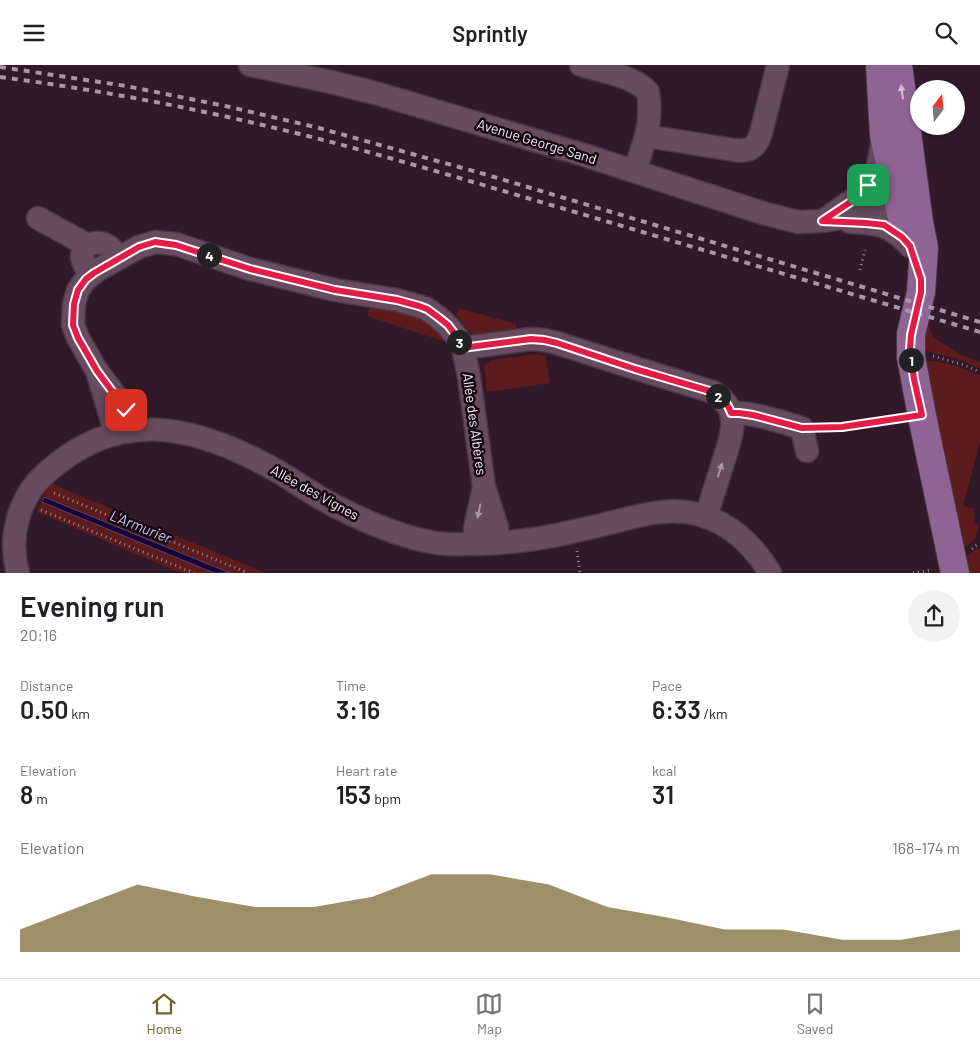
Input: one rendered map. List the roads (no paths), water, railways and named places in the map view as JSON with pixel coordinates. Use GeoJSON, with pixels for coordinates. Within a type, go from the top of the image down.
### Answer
{"type":"FeatureCollection","features":[{"type":"Feature","properties":{"kind":"main road"},"geometry":{"type":"LineString","coordinates":[[880,65],[884,135],[924,248],[921,286],[912,337],[914,379],[955,573]]}},
{"type":"Feature","properties":{"kind":"main road"},"geometry":{"type":"LineString","coordinates":[[898,65],[903,225],[921,286]]}},
{"type":"Feature","properties":{"kind":"street","name":"Avenue George Sand"},"geometry":{"type":"LineString","coordinates":[[250,65],[332,82],[378,94],[798,222],[822,221],[864,215],[882,208],[902,186]]}},
{"type":"Feature","properties":{"kind":"street"},"geometry":{"type":"LineString","coordinates":[[581,65],[632,80],[648,92]]}},
{"type":"Feature","properties":{"kind":"street"},"geometry":{"type":"LineString","coordinates":[[634,171],[647,136],[650,119],[645,65]]}},
{"type":"Feature","properties":{"kind":"street"},"geometry":{"type":"LineString","coordinates":[[647,136],[734,150],[748,150],[754,146],[761,133],[778,65]]}},
{"type":"Feature","properties":{"kind":"street"},"geometry":{"type":"LineString","coordinates":[[822,221],[855,199],[868,185],[876,172],[884,135]]}},
{"type":"Feature","properties":{"kind":"street"},"geometry":{"type":"LineString","coordinates":[[38,218],[87,245],[96,243],[106,245],[118,258]]}},
{"type":"Feature","properties":{"kind":"street"},"geometry":{"type":"LineString","coordinates":[[822,221],[884,225],[902,237],[910,246]]}},
{"type":"Feature","properties":{"kind":"street","name":"Allée des Albères"},"geometry":{"type":"LineString","coordinates":[[126,432],[126,410],[97,371],[78,338],[73,325],[73,318],[75,297],[81,285],[100,268],[139,247],[155,242],[165,243],[288,279],[335,290],[410,303],[427,309],[448,325],[462,348],[469,377],[484,487],[497,527],[498,543]]}},
{"type":"Feature","properties":{"kind":"street"},"geometry":{"type":"LineString","coordinates":[[87,245],[82,257],[91,275]]}},
{"type":"Feature","properties":{"kind":"street"},"geometry":{"type":"LineString","coordinates":[[462,348],[531,339],[544,340],[713,392],[722,398],[731,413],[732,425],[730,439],[706,517]]}},
{"type":"Feature","properties":{"kind":"street"},"geometry":{"type":"LineString","coordinates":[[731,413],[753,415],[802,428],[807,451]]}},
{"type":"Feature","properties":{"kind":"street","name":"Allée des Vignes"},"geometry":{"type":"LineString","coordinates":[[11,563],[17,522],[26,501],[37,482],[58,463],[77,450],[101,438],[126,432],[171,430],[218,443],[270,467],[342,510],[372,524],[420,540],[439,543],[476,544],[526,541],[655,513],[676,511],[706,517],[732,529],[756,552],[770,573]]}},
{"type":"Feature","properties":{"kind":"street","name":"Allée des Albères"},"geometry":{"type":"LineString","coordinates":[[476,544],[475,528],[484,487]]}},
{"type":"Feature","properties":{"kind":"railway"},"geometry":{"type":"LineString","coordinates":[[0,67],[126,86],[230,107],[319,128],[484,174],[980,322]]}},
{"type":"Feature","properties":{"kind":"railway"},"geometry":{"type":"LineString","coordinates":[[0,77],[173,105],[313,137],[388,157],[980,332]]}},
{"type":"Feature","properties":{"kind":"water label","name":"L'Armurier"},"geometry":{"type":"Point","coordinates":[141,526]}}]}
